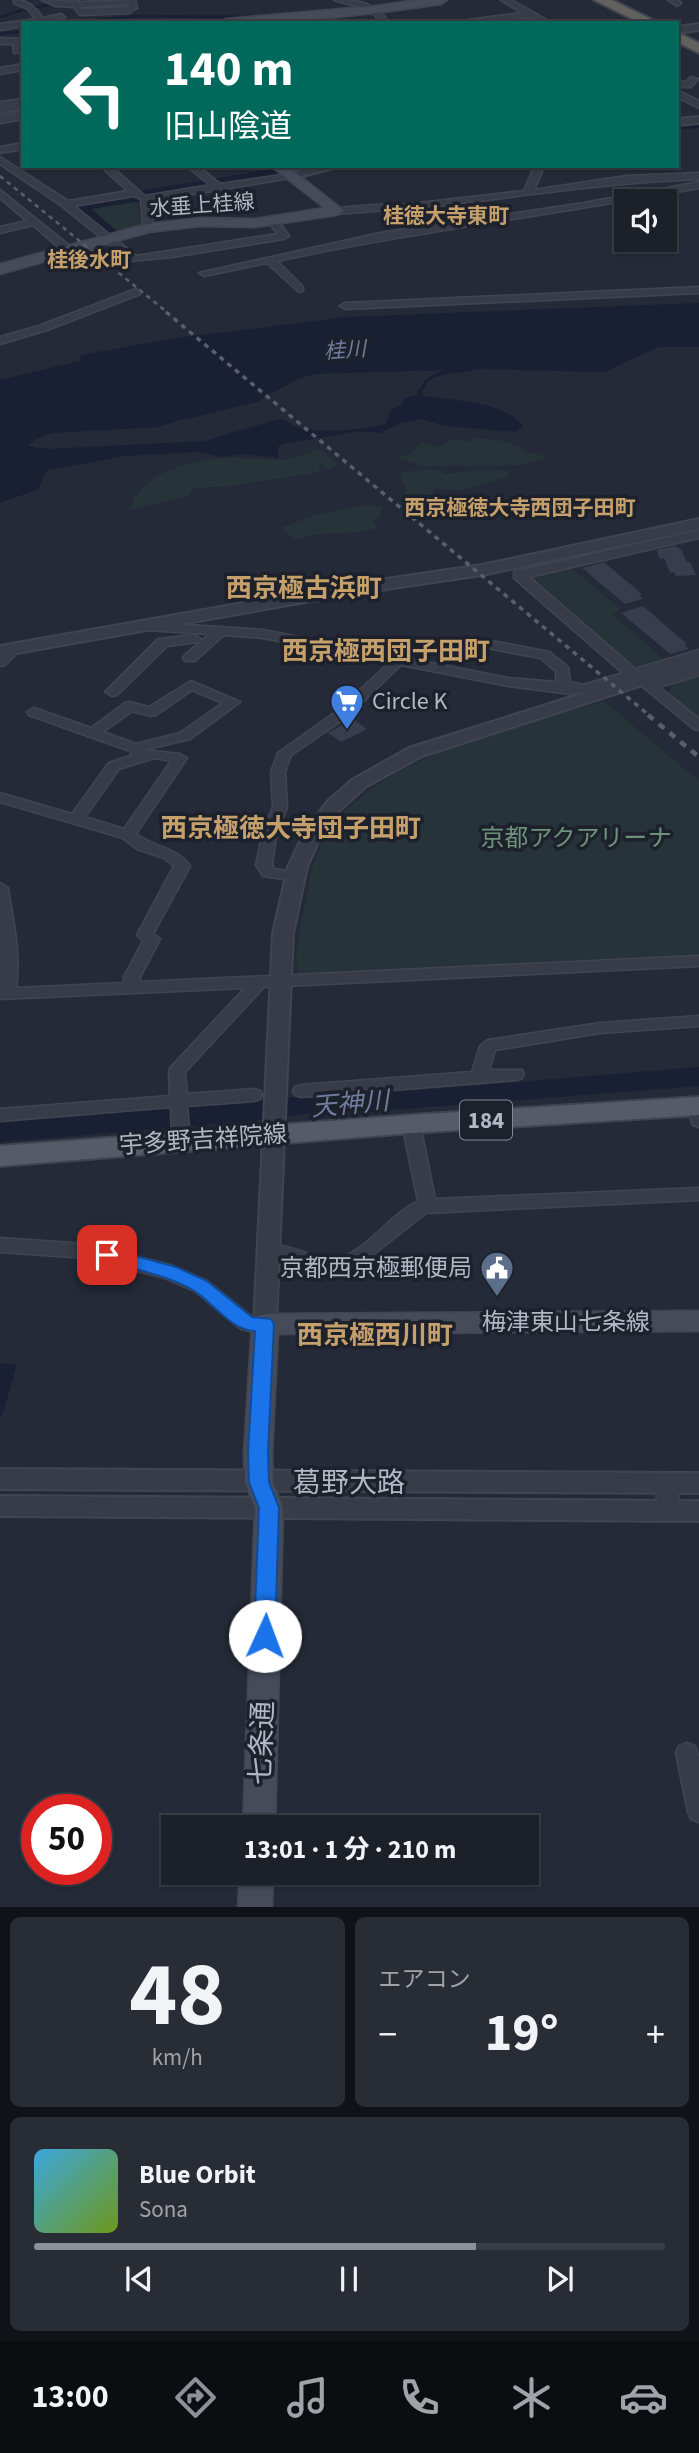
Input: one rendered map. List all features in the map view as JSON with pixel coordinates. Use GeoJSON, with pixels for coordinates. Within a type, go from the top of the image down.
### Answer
{"type":"FeatureCollection","features":[{"type":"Feature","properties":{"kind":"highway"},"geometry":{"type":"LineString","coordinates":[[601,0],[648,21]]}},
{"type":"Feature","properties":{"kind":"highway"},"geometry":{"type":"LineString","coordinates":[[679,37],[699,49]]}},
{"type":"Feature","properties":{"kind":"main road"},"geometry":{"type":"LineString","coordinates":[[260,21],[441,0]]}},
{"type":"Feature","properties":{"kind":"main road"},"geometry":{"type":"LineString","coordinates":[[285,172],[337,211]]}},
{"type":"Feature","properties":{"kind":"main road","name":"水垂上桂線"},"geometry":{"type":"LineString","coordinates":[[0,269],[148,228],[200,222],[272,221],[337,211]]}},
{"type":"Feature","properties":{"kind":"main road","name":"宇多野吉祥院線"},"geometry":{"type":"LineString","coordinates":[[0,1156],[180,1135],[697,1111]]}},
{"type":"Feature","properties":{"kind":"main road","name":"梅津東山七条線"},"geometry":{"type":"LineString","coordinates":[[265,1324],[699,1321]]}},
{"type":"Feature","properties":{"kind":"main road","name":"七条通"},"geometry":{"type":"LineString","coordinates":[[260,1815],[264,1495],[260,1380],[265,1324]]}},
{"type":"Feature","properties":{"kind":"main road"},"geometry":{"type":"LineString","coordinates":[[255,1907],[256,1885]]}},
{"type":"Feature","properties":{"kind":"street"},"geometry":{"type":"LineString","coordinates":[[6,4],[19,0],[31,7],[40,20]]}},
{"type":"Feature","properties":{"kind":"street"},"geometry":{"type":"LineString","coordinates":[[46,0],[55,4],[78,2],[80,12],[129,10],[133,8],[133,2],[130,0]]}},
{"type":"Feature","properties":{"kind":"street"},"geometry":{"type":"LineString","coordinates":[[337,0],[375,9],[384,21]]}},
{"type":"Feature","properties":{"kind":"street"},"geometry":{"type":"LineString","coordinates":[[505,0],[544,21]]}},
{"type":"Feature","properties":{"kind":"street"},"geometry":{"type":"LineString","coordinates":[[468,21],[532,14]]}},
{"type":"Feature","properties":{"kind":"street"},"geometry":{"type":"LineString","coordinates":[[35,21],[61,16]]}},
{"type":"Feature","properties":{"kind":"street"},"geometry":{"type":"LineString","coordinates":[[679,24],[699,21]]}},
{"type":"Feature","properties":{"kind":"street"},"geometry":{"type":"LineString","coordinates":[[0,27],[21,24]]}},
{"type":"Feature","properties":{"kind":"street"},"geometry":{"type":"LineString","coordinates":[[679,30],[699,27]]}},
{"type":"Feature","properties":{"kind":"street"},"geometry":{"type":"LineString","coordinates":[[0,41],[17,41],[17,51]]}},
{"type":"Feature","properties":{"kind":"street"},"geometry":{"type":"LineString","coordinates":[[0,71],[21,67]]}},
{"type":"Feature","properties":{"kind":"street"},"geometry":{"type":"LineString","coordinates":[[679,84],[688,85],[694,79]]}},
{"type":"Feature","properties":{"kind":"street"},"geometry":{"type":"LineString","coordinates":[[679,94],[699,105]]}},
{"type":"Feature","properties":{"kind":"street"},"geometry":{"type":"LineString","coordinates":[[0,113],[21,106]]}},
{"type":"Feature","properties":{"kind":"street"},"geometry":{"type":"LineString","coordinates":[[679,122],[699,120]]}},
{"type":"Feature","properties":{"kind":"street"},"geometry":{"type":"LineString","coordinates":[[0,150],[21,146]]}},
{"type":"Feature","properties":{"kind":"street"},"geometry":{"type":"LineString","coordinates":[[0,160],[65,204],[134,259],[284,236],[272,221]]}},
{"type":"Feature","properties":{"kind":"street"},"geometry":{"type":"LineString","coordinates":[[107,168],[140,196],[148,228]]}},
{"type":"Feature","properties":{"kind":"street"},"geometry":{"type":"LineString","coordinates":[[194,168],[215,185]]}},
{"type":"Feature","properties":{"kind":"street"},"geometry":{"type":"LineString","coordinates":[[65,204],[140,196],[318,168]]}},
{"type":"Feature","properties":{"kind":"street"},"geometry":{"type":"LineString","coordinates":[[528,193],[536,168]]}},
{"type":"Feature","properties":{"kind":"street"},"geometry":{"type":"LineString","coordinates":[[626,168],[626,179]]}},
{"type":"Feature","properties":{"kind":"street"},"geometry":{"type":"LineString","coordinates":[[337,211],[388,207],[391,209],[626,179],[699,176]]}},
{"type":"Feature","properties":{"kind":"street"},"geometry":{"type":"LineString","coordinates":[[204,273],[380,236],[699,185]]}},
{"type":"Feature","properties":{"kind":"street"},"geometry":{"type":"LineString","coordinates":[[1,195],[67,249]]}},
{"type":"Feature","properties":{"kind":"street"},"geometry":{"type":"LineString","coordinates":[[474,199],[484,216],[515,216]]}},
{"type":"Feature","properties":{"kind":"street"},"geometry":{"type":"LineString","coordinates":[[0,230],[34,222]]}},
{"type":"Feature","properties":{"kind":"street"},"geometry":{"type":"LineString","coordinates":[[270,259],[299,289]]}},
{"type":"Feature","properties":{"kind":"street"},"geometry":{"type":"LineString","coordinates":[[345,306],[699,290]]}},
{"type":"Feature","properties":{"kind":"street"},"geometry":{"type":"LineString","coordinates":[[0,341],[52,325],[136,292]]}},
{"type":"Feature","properties":{"kind":"street"},"geometry":{"type":"LineString","coordinates":[[0,662],[6,651],[345,590],[482,570],[699,523]]}},
{"type":"Feature","properties":{"kind":"street"},"geometry":{"type":"LineString","coordinates":[[632,674],[519,575],[699,534]]}},
{"type":"Feature","properties":{"kind":"street"},"geometry":{"type":"LineString","coordinates":[[146,626],[215,636]]}},
{"type":"Feature","properties":{"kind":"street"},"geometry":{"type":"LineString","coordinates":[[111,692],[163,642],[215,636],[263,634],[397,662],[447,668],[508,682],[571,690],[584,689],[699,654]]}},
{"type":"Feature","properties":{"kind":"street"},"geometry":{"type":"LineString","coordinates":[[190,659],[215,636]]}},
{"type":"Feature","properties":{"kind":"street"},"geometry":{"type":"LineString","coordinates":[[471,641],[544,655],[562,670],[563,683],[571,690]]}},
{"type":"Feature","properties":{"kind":"street"},"geometry":{"type":"LineString","coordinates":[[296,876],[268,873],[264,864],[269,836],[280,807],[278,772],[285,753],[342,714],[397,662]]}},
{"type":"Feature","properties":{"kind":"street"},"geometry":{"type":"LineString","coordinates":[[0,1245],[86,1251],[170,1272],[201,1286],[248,1324],[265,1324],[283,933],[306,845],[326,814],[352,789],[404,757],[699,662]]}},
{"type":"Feature","properties":{"kind":"street"},"geometry":{"type":"LineString","coordinates":[[699,670],[649,686],[699,726]]}},
{"type":"Feature","properties":{"kind":"street"},"geometry":{"type":"LineString","coordinates":[[76,819],[114,765],[185,736],[233,702],[191,685],[151,712],[130,706],[94,732]]}},
{"type":"Feature","properties":{"kind":"street"},"geometry":{"type":"LineString","coordinates":[[34,712],[94,732],[139,753],[180,758],[128,835]]}},
{"type":"Feature","properties":{"kind":"street"},"geometry":{"type":"LineString","coordinates":[[0,797],[128,835],[140,845],[173,856],[183,866],[145,935],[152,939],[132,977],[132,988]]}},
{"type":"Feature","properties":{"kind":"street"},"geometry":{"type":"LineString","coordinates":[[0,888],[10,944],[11,974],[4,994],[699,961]]}},
{"type":"Feature","properties":{"kind":"street"},"geometry":{"type":"LineString","coordinates":[[180,1135],[177,1071],[258,982]]}},
{"type":"Feature","properties":{"kind":"street"},"geometry":{"type":"LineString","coordinates":[[479,1076],[488,1046],[600,1028],[699,1021]]}},
{"type":"Feature","properties":{"kind":"street"},"geometry":{"type":"LineString","coordinates":[[301,1091],[516,1074]]}},
{"type":"Feature","properties":{"kind":"street"},"geometry":{"type":"LineString","coordinates":[[0,1115],[254,1095]]}},
{"type":"Feature","properties":{"kind":"street"},"geometry":{"type":"LineString","coordinates":[[411,1124],[428,1206]]}},
{"type":"Feature","properties":{"kind":"street"},"geometry":{"type":"LineString","coordinates":[[268,1252],[289,1253],[315,1265],[351,1262],[421,1208],[428,1206],[699,1194]]}},
{"type":"Feature","properties":{"kind":"street","name":"葛野大路"},"geometry":{"type":"LineString","coordinates":[[0,1479],[264,1495],[699,1511]]}},
{"type":"Feature","properties":{"kind":"street"},"geometry":{"type":"LineString","coordinates":[[667,1483],[668,1511]]}},
{"type":"Feature","properties":{"kind":"street","name":"葛野大路"},"geometry":{"type":"LineString","coordinates":[[0,1506],[264,1495],[699,1483]]}},
{"type":"Feature","properties":{"kind":"street"},"geometry":{"type":"LineString","coordinates":[[687,1753],[699,1812]]}},
{"type":"Feature","properties":{"kind":"green space"},"geometry":{"type":"Polygon","coordinates":[[[135,197],[142,225],[116,234],[81,206],[135,197]]]}},
{"type":"Feature","properties":{"kind":"green space"},"geometry":{"type":"Polygon","coordinates":[[[476,437],[503,441],[521,447],[522,451],[549,457],[524,465],[438,466],[419,465],[394,456],[410,455],[421,442],[439,447],[453,439],[469,442],[476,437]]]}},
{"type":"Feature","properties":{"kind":"green space"},"geometry":{"type":"Polygon","coordinates":[[[321,450],[338,464],[328,470],[320,464],[319,472],[315,473],[224,487],[194,488],[189,496],[129,510],[133,504],[132,499],[150,481],[177,467],[240,457],[286,459],[321,450]]]}},
{"type":"Feature","properties":{"kind":"green space"},"geometry":{"type":"Polygon","coordinates":[[[436,469],[446,474],[484,470],[507,471],[508,477],[461,490],[435,489],[432,495],[418,495],[417,501],[408,502],[402,494],[407,491],[400,478],[402,472],[436,469]]]}},
{"type":"Feature","properties":{"kind":"green space"},"geometry":{"type":"Polygon","coordinates":[[[359,506],[382,506],[381,514],[372,523],[378,527],[358,532],[316,534],[296,540],[281,528],[314,515],[359,506]]]}},
{"type":"Feature","properties":{"kind":"green space"},"geometry":{"type":"Polygon","coordinates":[[[570,566],[621,610],[612,614],[664,659],[638,667],[630,665],[529,579],[530,576],[570,566]]]}},
{"type":"Feature","properties":{"kind":"green space"},"geometry":{"type":"Polygon","coordinates":[[[699,674],[699,720],[668,695],[673,683],[699,674]]]}},
{"type":"Feature","properties":{"kind":"green space","name":"京都アクアリーナ"},"geometry":{"type":"Polygon","coordinates":[[[604,701],[699,781],[699,955],[298,973],[298,939],[314,863],[324,839],[348,809],[378,785],[412,764],[489,734],[604,701]]]}},
{"type":"Feature","properties":{"kind":"water","name":"桂川"},"geometry":{"type":"Polygon","coordinates":[[[699,303],[699,347],[659,347],[604,372],[478,369],[438,376],[428,382],[422,391],[423,396],[477,403],[504,411],[523,427],[516,432],[445,426],[421,419],[401,423],[380,433],[360,431],[283,444],[278,447],[278,458],[246,454],[222,457],[199,452],[125,456],[49,470],[39,489],[0,503],[0,380],[80,361],[81,355],[176,338],[347,317],[699,303]],[[442,370],[314,374],[297,379],[257,402],[159,427],[52,433],[28,446],[48,449],[205,441],[278,419],[307,429],[366,428],[386,424],[390,411],[403,403],[404,398],[416,395],[425,380],[442,370]]]}},
{"type":"Feature","properties":{"kind":"water","name":"天神川"},"geometry":{"type":"Polygon","coordinates":[[[699,1067],[699,1086],[366,1112],[347,1108],[252,1121],[0,1142],[0,1122],[699,1067]]]}},
{"type":"Feature","properties":{"kind":"water"},"geometry":{"type":"Polygon","coordinates":[[[0,1363],[17,1364],[2,1416],[0,1416],[0,1363]]]}},
{"type":"Feature","properties":{"kind":"building"},"geometry":{"type":"Polygon","coordinates":[[[675,546],[681,549],[696,575],[676,576],[674,572],[670,573],[664,558],[660,559],[657,550],[675,546]]]}},
{"type":"Feature","properties":{"kind":"building"},"geometry":{"type":"Polygon","coordinates":[[[604,562],[642,594],[639,595],[643,599],[625,604],[582,568],[604,562]]]}},
{"type":"Feature","properties":{"kind":"building"},"geometry":{"type":"Polygon","coordinates":[[[643,606],[687,644],[684,645],[689,649],[670,654],[621,613],[643,606]]]}},
{"type":"Feature","properties":{"kind":"building","name":"Circle K"},"geometry":{"type":"Polygon","coordinates":[[[353,719],[367,729],[341,742],[328,733],[353,719]]]}},
{"type":"Feature","properties":{"kind":"waterway"},"geometry":{"type":"LineString","coordinates":[[0,17],[28,8],[87,0]]}},
{"type":"Feature","properties":{"kind":"waterway"},"geometry":{"type":"LineString","coordinates":[[90,21],[136,16],[253,17]]}},
{"type":"Feature","properties":{"kind":"waterway"},"geometry":{"type":"LineString","coordinates":[[0,34],[21,31]]}},
{"type":"Feature","properties":{"kind":"waterway"},"geometry":{"type":"LineString","coordinates":[[679,125],[699,123]]}},
{"type":"Feature","properties":{"kind":"waterway"},"geometry":{"type":"LineString","coordinates":[[112,234],[78,206],[310,168]]}},
{"type":"Feature","properties":{"kind":"railway"},"geometry":{"type":"LineString","coordinates":[[0,176],[168,313]]}},
{"type":"Feature","properties":{"kind":"railway"},"geometry":{"type":"LineString","coordinates":[[166,312],[650,716]]}},
{"type":"Feature","properties":{"kind":"railway"},"geometry":{"type":"LineString","coordinates":[[648,715],[699,757]]}},
{"type":"Feature","properties":{"kind":"place","name":"Circle K"},"geometry":{"type":"Point","coordinates":[347,731]}},
{"type":"Feature","properties":{"kind":"place","name":"京都西京極郵便局"},"geometry":{"type":"Point","coordinates":[497,1298]}},
{"type":"Feature","properties":{"kind":"district","name":"桂徳大寺東町"},"geometry":{"type":"Point","coordinates":[446,216]}},
{"type":"Feature","properties":{"kind":"district","name":"桂後水町"},"geometry":{"type":"Point","coordinates":[89,260]}},
{"type":"Feature","properties":{"kind":"district","name":"西京極徳大寺西団子田町"},"geometry":{"type":"Point","coordinates":[520,508]}},
{"type":"Feature","properties":{"kind":"district","name":"西京極古浜町"},"geometry":{"type":"Point","coordinates":[304,588]}},
{"type":"Feature","properties":{"kind":"district","name":"西京極西団子田町"},"geometry":{"type":"Point","coordinates":[386,651]}},
{"type":"Feature","properties":{"kind":"district","name":"西京極徳大寺団子田町"},"geometry":{"type":"Point","coordinates":[291,828]}},
{"type":"Feature","properties":{"kind":"district","name":"西京極西川町"},"geometry":{"type":"Point","coordinates":[375,1335]}},
{"type":"Feature","properties":{"kind":"route"},"geometry":{"type":"LineString","coordinates":[[107,1255],[170,1272],[201,1286],[248,1324],[265,1324],[258,1453],[259,1482],[269,1508],[265,1636]]}}]}
